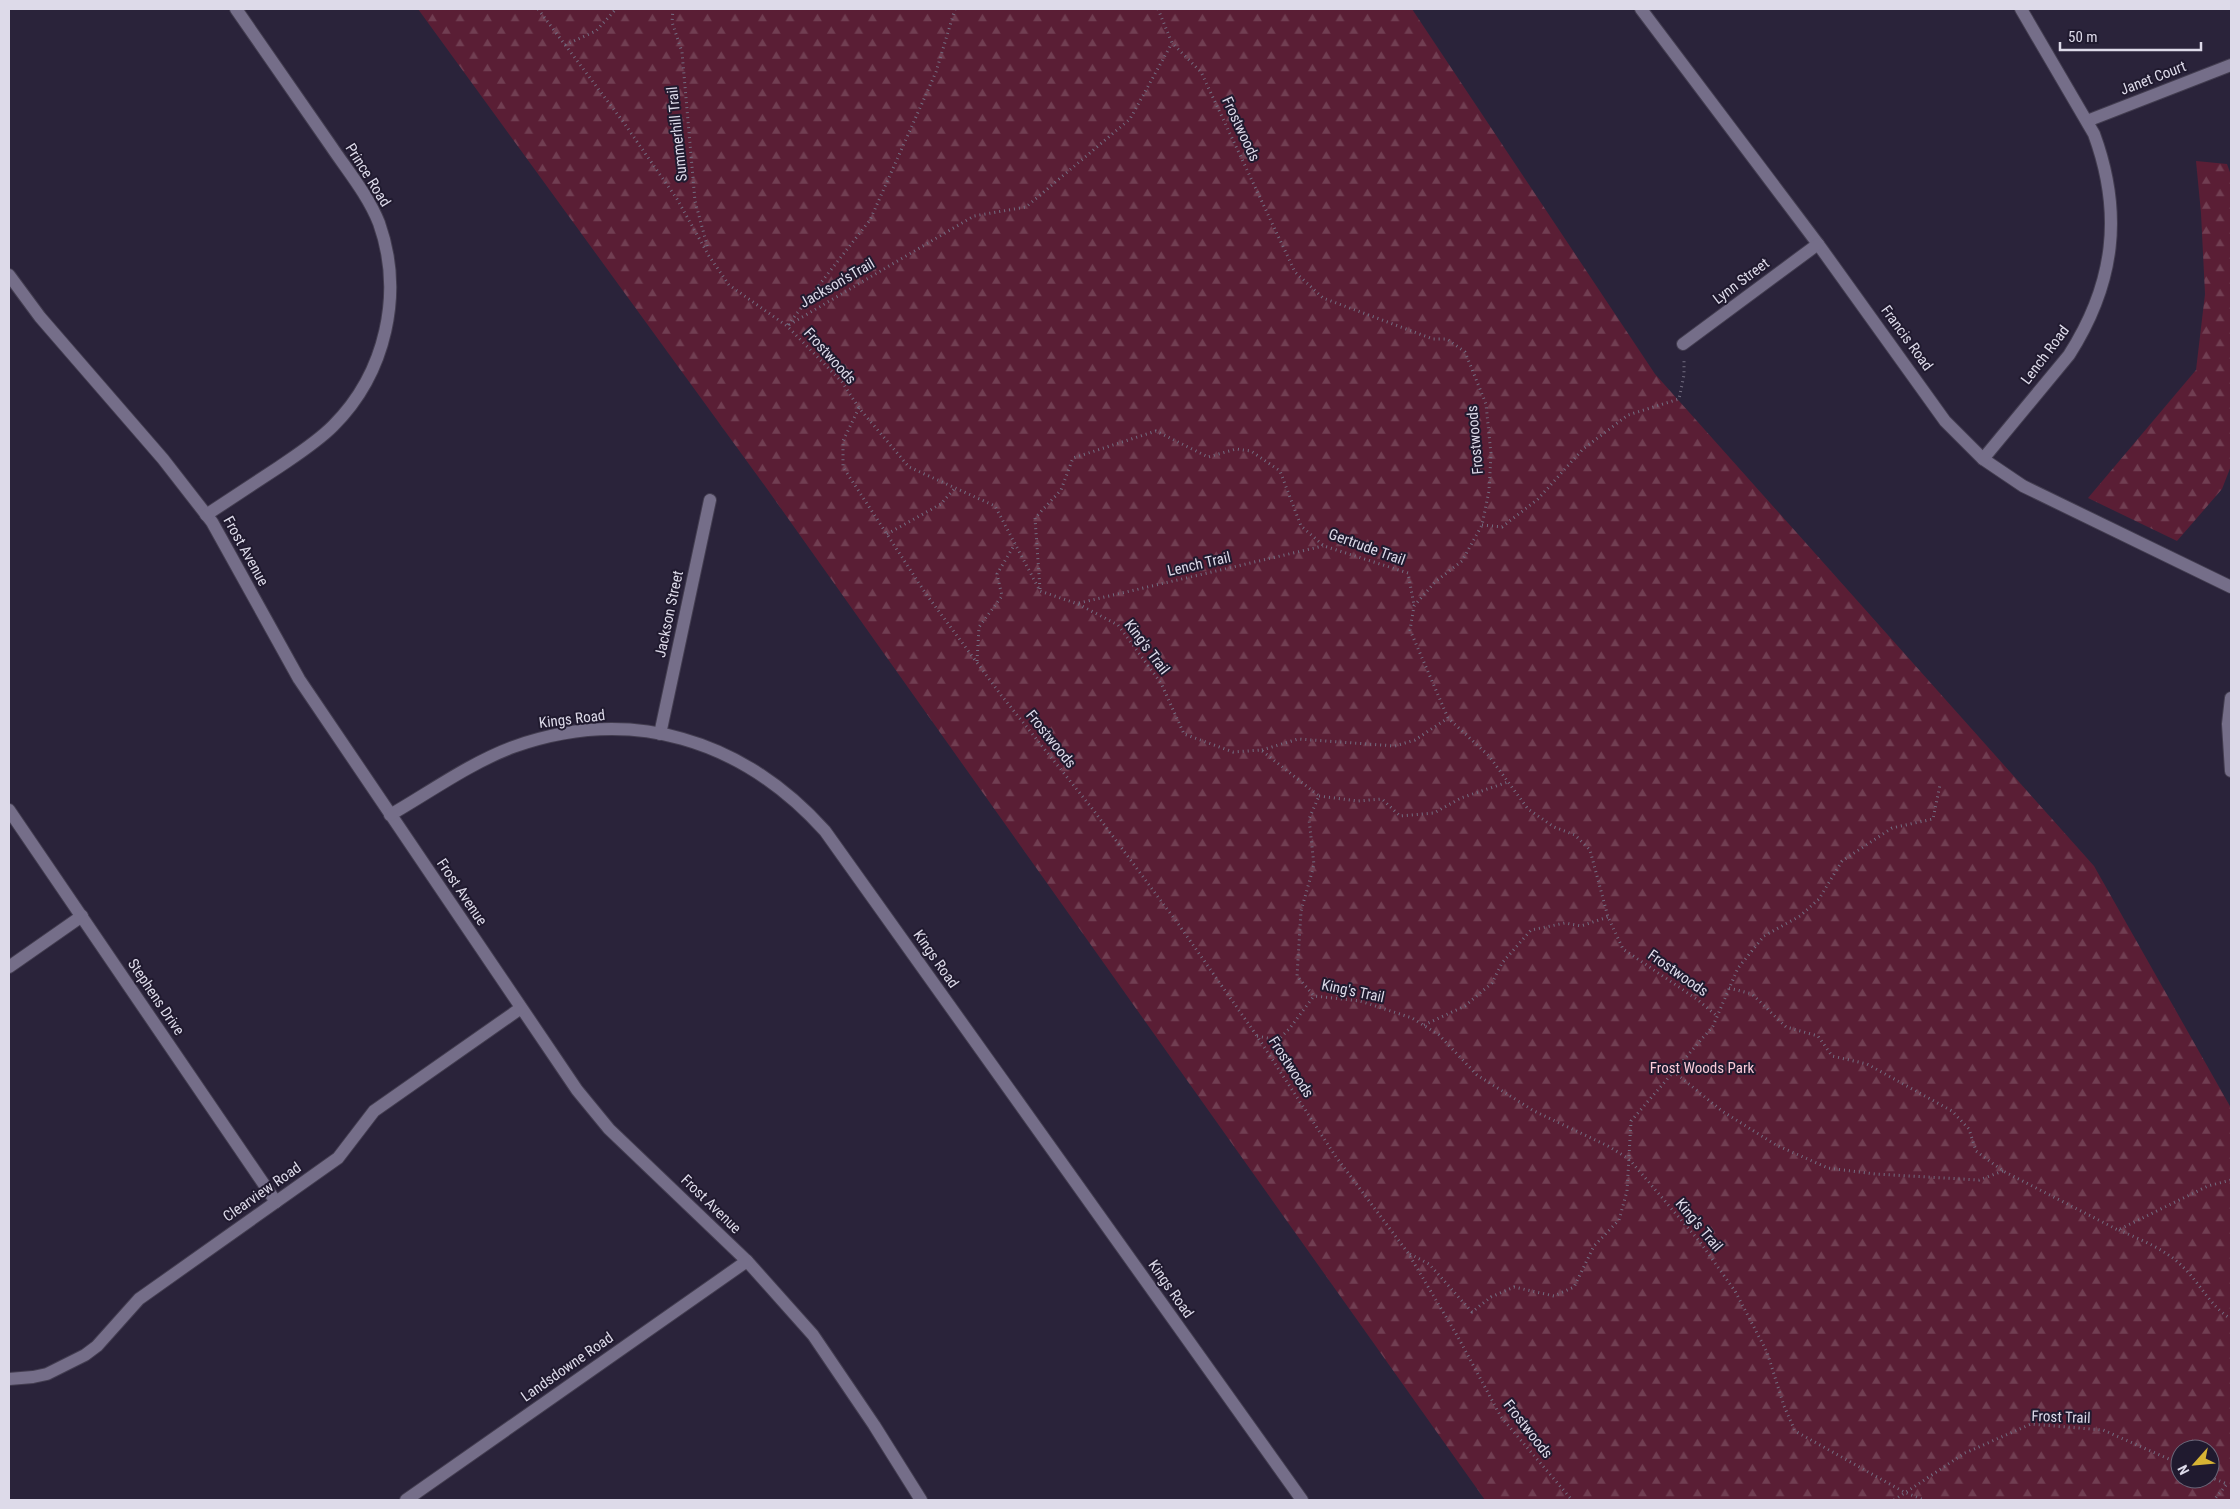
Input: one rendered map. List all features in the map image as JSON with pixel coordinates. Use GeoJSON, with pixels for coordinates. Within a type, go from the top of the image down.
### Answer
{"type":"FeatureCollection","features":[{"type":"Feature","properties":{"kind":"street","name":"Prince Road"},"geometry":{"type":"LineString","coordinates":[[206,515],[317,440],[346,412],[368,379],[377,360],[386,328],[390,302],[390,281],[384,242],[370,204],[236,9]]}},
{"type":"Feature","properties":{"kind":"street","name":"Francis Road"},"geometry":{"type":"LineString","coordinates":[[1641,9],[1818,244],[1945,422],[1982,459],[2023,486],[2231,586]]}},
{"type":"Feature","properties":{"kind":"street","name":"Lench Road"},"geometry":{"type":"LineString","coordinates":[[1982,459],[2069,355],[2091,317],[2100,295],[2110,249],[2111,202],[2102,156],[2087,120],[2021,9]]}},
{"type":"Feature","properties":{"kind":"street","name":"Janet Court"},"geometry":{"type":"LineString","coordinates":[[2087,120],[2231,65]]}},
{"type":"Feature","properties":{"kind":"street","name":"Lynn Street"},"geometry":{"type":"LineString","coordinates":[[1684,344],[1818,244]]}},
{"type":"Feature","properties":{"kind":"street","name":"Frost Avenue"},"geometry":{"type":"LineString","coordinates":[[9,275],[40,316],[156,452],[206,515],[299,679],[576,1090],[609,1130],[747,1261],[814,1335],[921,1500]]}},
{"type":"Feature","properties":{"kind":"street","name":"Jackson Street"},"geometry":{"type":"LineString","coordinates":[[660,734],[710,500]]}},
{"type":"Feature","properties":{"kind":"street"},"geometry":{"type":"LineString","coordinates":[[2231,698],[2228,724],[2231,771]]}},
{"type":"Feature","properties":{"kind":"street","name":"Kings Road"},"geometry":{"type":"LineString","coordinates":[[390,815],[476,764],[511,748],[567,733],[595,730],[624,730],[660,734],[709,747],[761,773],[798,803],[825,831],[1302,1500]]}},
{"type":"Feature","properties":{"kind":"street","name":"Stephens Drive"},"geometry":{"type":"LineString","coordinates":[[9,810],[276,1202]]}},
{"type":"Feature","properties":{"kind":"street"},"geometry":{"type":"LineString","coordinates":[[9,967],[82,916]]}},
{"type":"Feature","properties":{"kind":"street","name":"Clearview Road"},"geometry":{"type":"LineString","coordinates":[[9,1379],[47,1374],[85,1355],[102,1341],[139,1299],[338,1158],[374,1111],[521,1008]]}},
{"type":"Feature","properties":{"kind":"street","name":"Landsdowne Road"},"geometry":{"type":"LineString","coordinates":[[406,1500],[747,1261]]}},
{"type":"Feature","properties":{"kind":"path","name":"Frostwoods"},"geometry":{"type":"LineString","coordinates":[[538,9],[624,123],[677,199],[728,285],[787,326],[842,382],[859,408],[843,441],[843,467],[926,594],[1091,807],[1257,1036],[1336,1157],[1408,1253],[1458,1336],[1501,1417],[1572,1500]]}},
{"type":"Feature","properties":{"kind":"path"},"geometry":{"type":"LineString","coordinates":[[565,45],[596,31],[616,9]]}},
{"type":"Feature","properties":{"kind":"path","name":"Summerhill Trail"},"geometry":{"type":"LineString","coordinates":[[673,9],[672,22],[682,52],[683,82],[695,201],[710,256]]}},
{"type":"Feature","properties":{"kind":"path","name":"Jackson'sTrail"},"geometry":{"type":"LineString","coordinates":[[787,326],[870,220],[936,72],[955,9]]}},
{"type":"Feature","properties":{"kind":"path","name":"Frostwoods"},"geometry":{"type":"LineString","coordinates":[[1158,9],[1172,44],[1201,72],[1295,272],[1323,298],[1433,339],[1447,339],[1465,352],[1486,404],[1491,454],[1490,491],[1482,525],[1462,562],[1435,582],[1414,606],[1410,630],[1448,718],[1489,756],[1528,809],[1554,827],[1575,835],[1590,850],[1608,917],[1624,949],[1698,1000],[1717,1016]]}},
{"type":"Feature","properties":{"kind":"path","name":"Jackson'sTrail"},"geometry":{"type":"LineString","coordinates":[[787,326],[974,216],[1026,207],[1130,119],[1172,44]]}},
{"type":"Feature","properties":{"kind":"path"},"geometry":{"type":"LineString","coordinates":[[1482,525],[1502,527],[1538,499],[1583,449],[1628,415],[1679,399],[1684,375],[1684,344]]}},
{"type":"Feature","properties":{"kind":"path"},"geometry":{"type":"LineString","coordinates":[[859,408],[909,467],[995,506],[1040,591]]}},
{"type":"Feature","properties":{"kind":"path","name":"Gertrude Trail"},"geometry":{"type":"LineString","coordinates":[[1040,591],[1035,518],[1061,490],[1073,458],[1156,431],[1208,457],[1236,449],[1252,451],[1280,471],[1301,526],[1324,546],[1408,573],[1414,606]]}},
{"type":"Feature","properties":{"kind":"path"},"geometry":{"type":"LineString","coordinates":[[887,534],[941,504],[955,488]]}},
{"type":"Feature","properties":{"kind":"path"},"geometry":{"type":"LineString","coordinates":[[977,662],[979,627],[1002,596],[997,574],[1016,544]]}},
{"type":"Feature","properties":{"kind":"path","name":"Lench Trail"},"geometry":{"type":"LineString","coordinates":[[1078,604],[1324,546]]}},
{"type":"Feature","properties":{"kind":"path","name":"King's Trail"},"geometry":{"type":"LineString","coordinates":[[1040,591],[1078,604],[1118,625],[1161,683],[1184,734],[1233,752],[1261,750],[1298,739],[1396,746],[1415,740],[1448,718]]}},
{"type":"Feature","properties":{"kind":"path"},"geometry":{"type":"LineString","coordinates":[[1261,750],[1319,796],[1358,801],[1382,799],[1400,816],[1434,813],[1461,798],[1508,782]]}},
{"type":"Feature","properties":{"kind":"path"},"geometry":{"type":"LineString","coordinates":[[1408,1253],[1429,1264],[1472,1312],[1490,1296],[1514,1287],[1554,1296],[1574,1287],[1594,1246],[1619,1220],[1627,1191],[1631,1121],[1713,1026],[1738,968],[1764,936],[1800,916],[1819,899],[1842,861],[1892,828],[1933,819],[1940,785]]}},
{"type":"Feature","properties":{"kind":"path","name":"King's Trail"},"geometry":{"type":"LineString","coordinates":[[1319,796],[1309,819],[1314,865],[1301,911],[1297,976],[1314,996],[1360,1001],[1412,1018],[1439,1034],[1477,1075],[1534,1111],[1608,1146],[1629,1159],[1700,1242],[1735,1291],[1767,1352],[1784,1406],[1795,1431],[1904,1492],[1924,1500]]}},
{"type":"Feature","properties":{"kind":"path"},"geometry":{"type":"LineString","coordinates":[[1423,1025],[1465,1006],[1492,983],[1502,963],[1531,930],[1565,923],[1581,926],[1608,917]]}},
{"type":"Feature","properties":{"kind":"path"},"geometry":{"type":"LineString","coordinates":[[1729,988],[1752,994],[1786,1028],[1818,1036],[1832,1056],[1867,1064],[1952,1110],[1969,1129],[1976,1151],[2003,1171],[2118,1230],[2166,1252],[2183,1266],[2219,1312],[2231,1319]]}},
{"type":"Feature","properties":{"kind":"path"},"geometry":{"type":"LineString","coordinates":[[1257,1036],[1278,1040],[1290,1028],[1314,996]]}},
{"type":"Feature","properties":{"kind":"path"},"geometry":{"type":"LineString","coordinates":[[1673,1072],[1722,1111],[1776,1145],[1828,1168],[1875,1174],[1979,1180],[2003,1171]]}},
{"type":"Feature","properties":{"kind":"path"},"geometry":{"type":"LineString","coordinates":[[2118,1230],[2208,1186],[2231,1180]]}},
{"type":"Feature","properties":{"kind":"path","name":"Frost Trail"},"geometry":{"type":"LineString","coordinates":[[1894,1500],[1965,1453],[2031,1424],[2103,1430],[2170,1460]]}},
{"type":"Feature","properties":{"kind":"path"},"geometry":{"type":"LineString","coordinates":[[2214,1500],[2231,1480]]}},
{"type":"Feature","properties":{"kind":"path"},"geometry":{"type":"LineString","coordinates":[[2220,1481],[2227,1484]]}},
{"type":"Feature","properties":{"kind":"green space","name":"Frost Woods Park"},"geometry":{"type":"Polygon","coordinates":[[[418,9],[1412,9],[1655,374],[2094,866],[2231,1108],[2231,1500],[1485,1500],[765,486],[418,9]]]}},
{"type":"Feature","properties":{"kind":"green space"},"geometry":{"type":"Polygon","coordinates":[[[2196,161],[2227,164],[2231,175],[2231,466],[2222,489],[2177,541],[2088,498],[2196,370],[2205,294],[2196,161]]]}}]}
